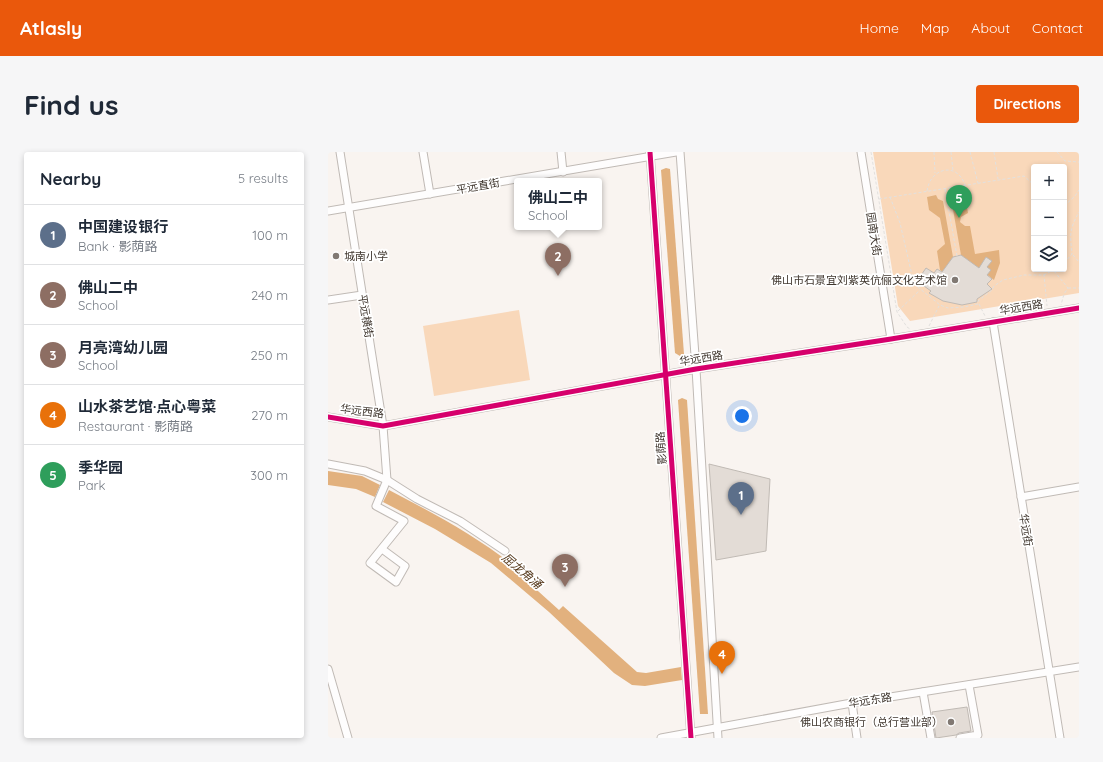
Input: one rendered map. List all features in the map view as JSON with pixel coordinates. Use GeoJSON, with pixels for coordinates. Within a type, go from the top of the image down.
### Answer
{"type":"FeatureCollection","features":[{"type":"Feature","properties":{"kind":"street","name":"平远横街"},"geometry":{"type":"LineString","coordinates":[[340,152],[383,426],[387,480]]}},
{"type":"Feature","properties":{"kind":"street"},"geometry":{"type":"LineString","coordinates":[[423,152],[430,194]]}},
{"type":"Feature","properties":{"kind":"street"},"geometry":{"type":"LineString","coordinates":[[560,152],[563,172]]}},
{"type":"Feature","properties":{"kind":"street","name":"平远直街"},"geometry":{"type":"LineString","coordinates":[[527,178],[675,152]]}},
{"type":"Feature","properties":{"kind":"street"},"geometry":{"type":"LineString","coordinates":[[680,152],[696,369],[718,738]]}},
{"type":"Feature","properties":{"kind":"street","name":"园南大街"},"geometry":{"type":"LineString","coordinates":[[861,152],[891,339]]}},
{"type":"Feature","properties":{"kind":"street","name":"影荫路"},"geometry":{"type":"LineString","coordinates":[[653,155],[666,374],[691,735]]}},
{"type":"Feature","properties":{"kind":"street","name":"平远直街"},"geometry":{"type":"LineString","coordinates":[[328,211],[514,180]]}},
{"type":"Feature","properties":{"kind":"street"},"geometry":{"type":"LineString","coordinates":[[328,300],[362,295]]}},
{"type":"Feature","properties":{"kind":"street","name":"华远西路"},"geometry":{"type":"LineString","coordinates":[[328,417],[383,426],[666,374],[891,339],[990,320],[1079,308]]}},
{"type":"Feature","properties":{"kind":"street","name":"华远街"},"geometry":{"type":"LineString","coordinates":[[990,320],[1021,497],[1060,738]]}},
{"type":"Feature","properties":{"kind":"street"},"geometry":{"type":"LineString","coordinates":[[328,464],[365,471],[387,480],[417,499],[460,521],[505,551]]}},
{"type":"Feature","properties":{"kind":"street"},"geometry":{"type":"LineString","coordinates":[[382,549],[405,566],[396,582],[370,563],[404,521],[376,506],[387,480]]}},
{"type":"Feature","properties":{"kind":"street"},"geometry":{"type":"LineString","coordinates":[[1021,497],[1079,487]]}},
{"type":"Feature","properties":{"kind":"street","name":"华远东路"},"geometry":{"type":"LineString","coordinates":[[661,738],[691,735],[717,728],[852,703],[1079,667]]}},
{"type":"Feature","properties":{"kind":"street"},"geometry":{"type":"LineString","coordinates":[[328,669],[348,738]]}},
{"type":"Feature","properties":{"kind":"street"},"geometry":{"type":"LineString","coordinates":[[960,738],[978,735],[970,685]]}},
{"type":"Feature","properties":{"kind":"street"},"geometry":{"type":"LineString","coordinates":[[923,692],[931,738]]}},
{"type":"Feature","properties":{"kind":"street"},"geometry":{"type":"LineString","coordinates":[[852,703],[857,738]]}},
{"type":"Feature","properties":{"kind":"path"},"geometry":{"type":"LineString","coordinates":[[871,152],[897,312],[907,327]]}},
{"type":"Feature","properties":{"kind":"path"},"geometry":{"type":"LineString","coordinates":[[934,152],[935,174]]}},
{"type":"Feature","properties":{"kind":"path"},"geometry":{"type":"LineString","coordinates":[[951,152],[953,171]]}},
{"type":"Feature","properties":{"kind":"path"},"geometry":{"type":"LineString","coordinates":[[970,152],[978,183]]}},
{"type":"Feature","properties":{"kind":"path"},"geometry":{"type":"LineString","coordinates":[[994,152],[999,180]]}},
{"type":"Feature","properties":{"kind":"path"},"geometry":{"type":"LineString","coordinates":[[1057,152],[1065,162],[1079,162]]}},
{"type":"Feature","properties":{"kind":"path"},"geometry":{"type":"LineString","coordinates":[[927,192],[928,183],[935,174],[947,170],[953,171],[961,177],[965,186]]}},
{"type":"Feature","properties":{"kind":"path"},"geometry":{"type":"LineString","coordinates":[[879,199],[1024,176],[1031,182]]}},
{"type":"Feature","properties":{"kind":"path"},"geometry":{"type":"LineString","coordinates":[[945,189],[957,256]]}},
{"type":"Feature","properties":{"kind":"path"},"geometry":{"type":"LineString","coordinates":[[1067,203],[1079,190]]}},
{"type":"Feature","properties":{"kind":"path"},"geometry":{"type":"LineString","coordinates":[[890,197],[900,223],[914,284],[940,305],[948,308],[978,304]]}},
{"type":"Feature","properties":{"kind":"path"},"geometry":{"type":"LineString","coordinates":[[1079,212],[1072,224],[1070,233],[1072,254],[1079,262]]}},
{"type":"Feature","properties":{"kind":"path"},"geometry":{"type":"LineString","coordinates":[[1067,260],[1072,254]]}},
{"type":"Feature","properties":{"kind":"path"},"geometry":{"type":"LineString","coordinates":[[1044,272],[1049,312]]}},
{"type":"Feature","properties":{"kind":"path"},"geometry":{"type":"LineString","coordinates":[[978,304],[978,301],[992,290],[998,282],[1024,274],[1044,275],[1050,272]]}},
{"type":"Feature","properties":{"kind":"path"},"geometry":{"type":"LineString","coordinates":[[1056,272],[1068,288]]}},
{"type":"Feature","properties":{"kind":"path"},"geometry":{"type":"LineString","coordinates":[[1068,288],[1079,288]]}},
{"type":"Feature","properties":{"kind":"path"},"geometry":{"type":"LineString","coordinates":[[1061,305],[1064,294],[1068,288]]}},
{"type":"Feature","properties":{"kind":"path"},"geometry":{"type":"LineString","coordinates":[[897,312],[920,289]]}},
{"type":"Feature","properties":{"kind":"path"},"geometry":{"type":"LineString","coordinates":[[978,304],[990,320]]}},
{"type":"Feature","properties":{"kind":"path"},"geometry":{"type":"LineString","coordinates":[[928,329],[940,305]]}},
{"type":"Feature","properties":{"kind":"shaded area"},"geometry":{"type":"Polygon","coordinates":[[[873,152],[1079,152],[1079,293],[910,321],[898,306],[873,152]]]}},
{"type":"Feature","properties":{"kind":"shaded area"},"geometry":{"type":"Polygon","coordinates":[[[666,168],[670,169],[684,354],[680,356],[675,353],[661,170],[666,168]]]}},
{"type":"Feature","properties":{"kind":"shaded area"},"geometry":{"type":"Polygon","coordinates":[[[964,190],[968,213],[961,217],[960,222],[965,226],[970,226],[975,254],[999,250],[1000,263],[994,280],[961,255],[951,198],[956,192],[964,190]]]}},
{"type":"Feature","properties":{"kind":"shaded area"},"geometry":{"type":"Polygon","coordinates":[[[936,195],[938,199],[943,201],[953,257],[943,272],[940,270],[937,251],[945,244],[940,218],[929,210],[927,197],[936,195]]]}},
{"type":"Feature","properties":{"kind":"shaded area"},"geometry":{"type":"Polygon","coordinates":[[[519,310],[530,380],[434,396],[423,326],[519,310]]]}},
{"type":"Feature","properties":{"kind":"shaded area"},"geometry":{"type":"Polygon","coordinates":[[[682,398],[687,400],[708,714],[700,714],[678,400],[682,398]]]}},
{"type":"Feature","properties":{"kind":"shaded area"},"geometry":{"type":"Polygon","coordinates":[[[328,471],[362,476],[380,485],[375,497],[356,489],[328,485],[328,471]]]}},
{"type":"Feature","properties":{"kind":"shaded area"},"geometry":{"type":"Polygon","coordinates":[[[389,490],[451,524],[496,552],[510,563],[509,567],[559,610],[563,606],[637,672],[646,673],[681,667],[682,680],[645,686],[632,685],[614,673],[549,612],[491,563],[435,529],[383,502],[389,490]]]}},
{"type":"Feature","properties":{"kind":"building","name":"佛山市石景宜刘紫英伉俪文化艺术馆"},"geometry":{"type":"Polygon","coordinates":[[[961,255],[979,268],[986,257],[992,261],[987,267],[991,270],[987,275],[992,279],[987,284],[992,289],[977,299],[977,302],[962,305],[943,301],[929,293],[931,291],[917,281],[926,268],[934,273],[937,269],[942,272],[953,257],[961,255]]]}},
{"type":"Feature","properties":{"kind":"building"},"geometry":{"type":"Polygon","coordinates":[[[709,464],[770,479],[766,551],[716,560],[709,464]]]}},
{"type":"Feature","properties":{"kind":"building","name":"佛山农商银行（总行营业部）"},"geometry":{"type":"Polygon","coordinates":[[[967,707],[971,731],[936,738],[932,712],[967,707]]]}},
{"type":"Feature","properties":{"kind":"cycle path"},"geometry":{"type":"LineString","coordinates":[[650,152],[691,738]]}},
{"type":"Feature","properties":{"kind":"cycle path"},"geometry":{"type":"LineString","coordinates":[[328,417],[383,426],[696,369],[1079,308]]}},
{"type":"Feature","properties":{"kind":"place","name":"季华园"},"geometry":{"type":"Point","coordinates":[959,218]}},
{"type":"Feature","properties":{"kind":"place","name":"城南小学"},"geometry":{"type":"Point","coordinates":[336,256]}},
{"type":"Feature","properties":{"kind":"place","name":"佛山二中"},"geometry":{"type":"Point","coordinates":[558,276]}},
{"type":"Feature","properties":{"kind":"place","name":"佛山市石景宜刘紫英伉俪文化艺术馆"},"geometry":{"type":"Point","coordinates":[955,280]}},
{"type":"Feature","properties":{"kind":"place","name":"中国建设银行"},"geometry":{"type":"Point","coordinates":[741,515]}},
{"type":"Feature","properties":{"kind":"place","name":"月亮湾幼儿园"},"geometry":{"type":"Point","coordinates":[565,587]}},
{"type":"Feature","properties":{"kind":"place","name":"山水茶艺馆·点心粤菜"},"geometry":{"type":"Point","coordinates":[722,674]}},
{"type":"Feature","properties":{"kind":"place","name":"佛山农商银行（总行营业部）"},"geometry":{"type":"Point","coordinates":[951,722]}},
{"type":"Feature","properties":{"kind":"water label","name":"屈龙角涌"},"geometry":{"type":"Point","coordinates":[522,571]}}]}
